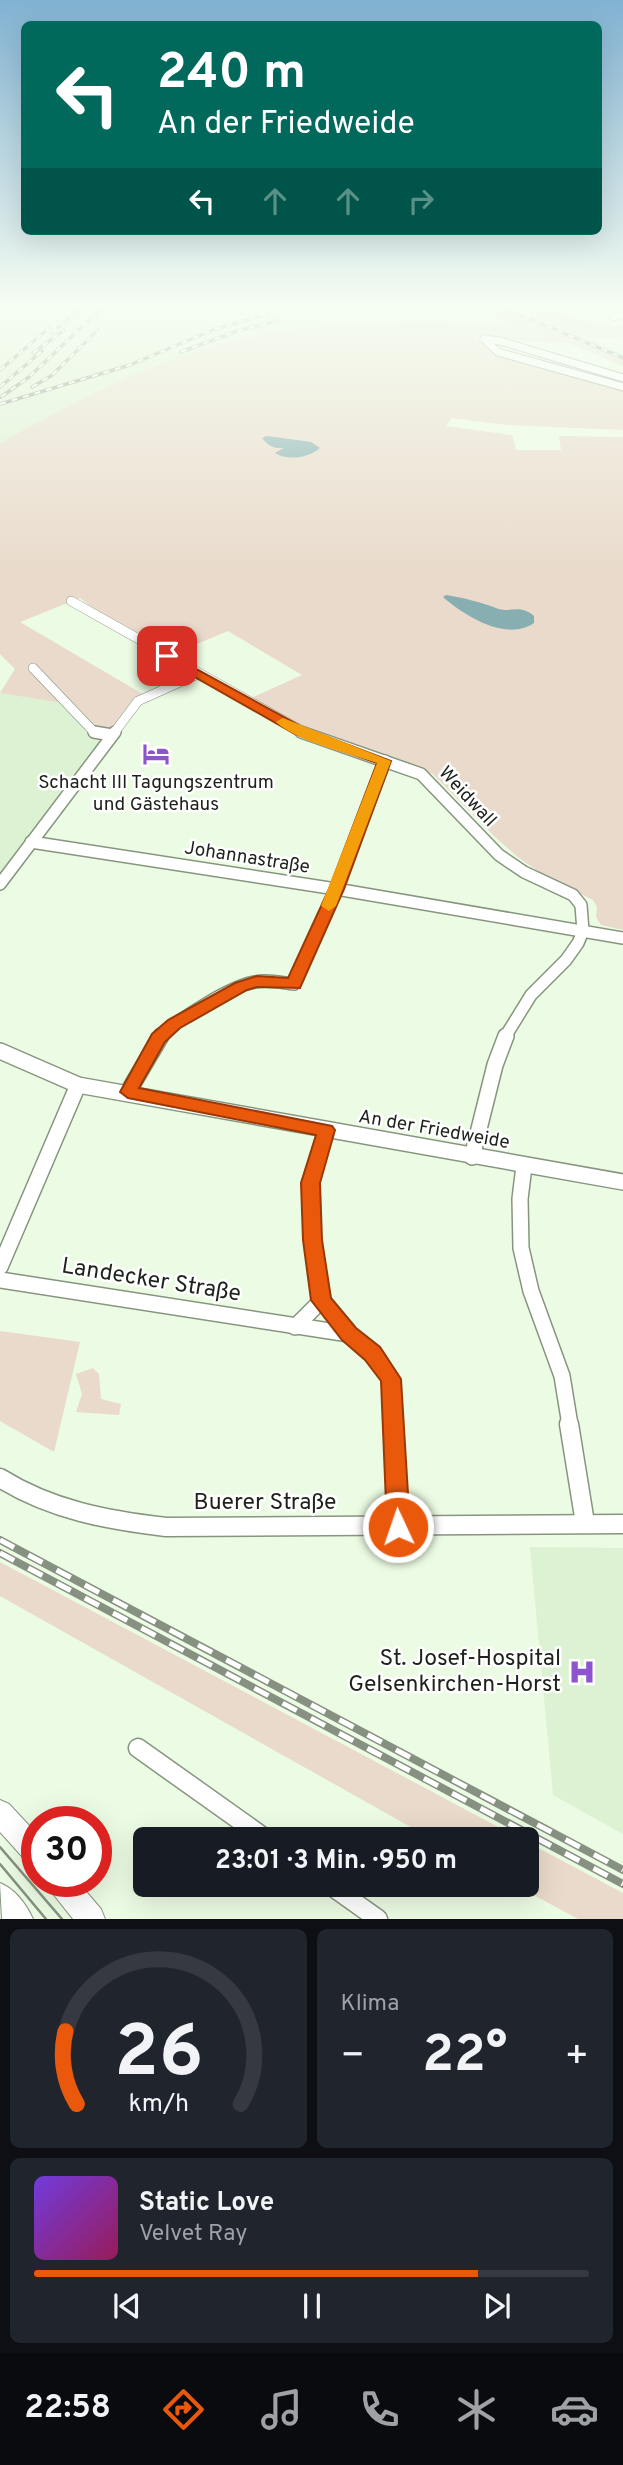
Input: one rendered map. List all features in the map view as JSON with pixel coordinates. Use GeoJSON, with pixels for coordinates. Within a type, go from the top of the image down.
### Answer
{"type":"FeatureCollection","features":[{"type":"Feature","properties":{"kind":"main road"},"geometry":{"type":"LineString","coordinates":[[0,1813],[21,1836]]}},
{"type":"Feature","properties":{"kind":"main road"},"geometry":{"type":"LineString","coordinates":[[0,1896],[19,1919]]}},
{"type":"Feature","properties":{"kind":"main road"},"geometry":{"type":"LineString","coordinates":[[72,1897],[91,1919]]}},
{"type":"Feature","properties":{"kind":"street","name":"Weidwall"},"geometry":{"type":"LineString","coordinates":[[71,601],[299,731],[428,779],[490,847],[510,864],[573,895],[582,905],[583,931]]}},
{"type":"Feature","properties":{"kind":"street"},"geometry":{"type":"LineString","coordinates":[[33,668],[94,732],[112,735]]}},
{"type":"Feature","properties":{"kind":"street"},"geometry":{"type":"LineString","coordinates":[[0,884],[138,701],[198,674]]}},
{"type":"Feature","properties":{"kind":"street"},"geometry":{"type":"LineString","coordinates":[[128,1092],[158,1038],[174,1024],[241,986],[265,981],[294,984],[336,889],[385,761]]}},
{"type":"Feature","properties":{"kind":"street","name":"Johannastraße"},"geometry":{"type":"LineString","coordinates":[[31,842],[336,889],[623,938]]}},
{"type":"Feature","properties":{"kind":"street"},"geometry":{"type":"LineString","coordinates":[[472,1157],[495,1065],[505,1038],[531,995],[566,960],[583,931]]}},
{"type":"Feature","properties":{"kind":"street","name":"An der Friedweide"},"geometry":{"type":"LineString","coordinates":[[0,1051],[78,1085],[128,1092],[472,1157],[621,1181]]}},
{"type":"Feature","properties":{"kind":"street"},"geometry":{"type":"LineString","coordinates":[[0,1267],[78,1085]]}},
{"type":"Feature","properties":{"kind":"street"},"geometry":{"type":"LineString","coordinates":[[326,1130],[311,1183],[312,1240],[321,1300],[349,1334],[373,1353],[391,1379],[398,1527]]}},
{"type":"Feature","properties":{"kind":"street"},"geometry":{"type":"LineString","coordinates":[[524,1166],[520,1199],[521,1248],[531,1292],[562,1376],[586,1524]]}},
{"type":"Feature","properties":{"kind":"street","name":"Landecker Straße"},"geometry":{"type":"LineString","coordinates":[[0,1280],[349,1334]]}},
{"type":"Feature","properties":{"kind":"street"},"geometry":{"type":"LineString","coordinates":[[295,1327],[321,1300]]}},
{"type":"Feature","properties":{"kind":"street","name":"Buerer Straße"},"geometry":{"type":"LineString","coordinates":[[0,1478],[47,1504],[106,1519],[166,1527],[623,1524]]}},
{"type":"Feature","properties":{"kind":"street"},"geometry":{"type":"LineString","coordinates":[[138,1748],[249,1827]]}},
{"type":"Feature","properties":{"kind":"street"},"geometry":{"type":"LineString","coordinates":[[347,1897],[377,1919]]}},
{"type":"Feature","properties":{"kind":"shaded area"},"geometry":{"type":"Polygon","coordinates":[[[0,397],[92,397],[0,443],[0,397]]]}},
{"type":"Feature","properties":{"kind":"shaded area"},"geometry":{"type":"Polygon","coordinates":[[[88,397],[623,397],[623,430],[507,425],[452,418],[446,426],[512,435],[516,450],[561,450],[559,436],[623,437],[623,930],[601,925],[596,917],[597,907],[593,900],[548,878],[519,858],[433,774],[307,730],[251,698],[302,675],[228,631],[173,654],[98,612],[80,598],[20,622],[146,696],[112,735],[94,732],[68,704],[0,693],[15,669],[0,654],[0,443],[88,397]]]}},
{"type":"Feature","properties":{"kind":"shaded area"},"geometry":{"type":"Polygon","coordinates":[[[0,693],[68,704],[112,735],[0,874],[0,693]]]}},
{"type":"Feature","properties":{"kind":"shaded area"},"geometry":{"type":"Polygon","coordinates":[[[0,1331],[80,1342],[54,1452],[0,1421],[0,1331]]]}},
{"type":"Feature","properties":{"kind":"shaded area"},"geometry":{"type":"Polygon","coordinates":[[[93,1368],[99,1374],[101,1399],[121,1404],[119,1415],[76,1412],[82,1394],[76,1374],[93,1368]]]}},
{"type":"Feature","properties":{"kind":"shaded area","name":"St. Josef-Hospital Gelsenkirchen-Horst"},"geometry":{"type":"Polygon","coordinates":[[[530,1547],[623,1548],[623,1834],[553,1795],[530,1547]]]}},
{"type":"Feature","properties":{"kind":"shaded area"},"geometry":{"type":"Polygon","coordinates":[[[0,1562],[498,1827],[411,1827],[0,1596],[0,1562]]]}},
{"type":"Feature","properties":{"kind":"shaded area"},"geometry":{"type":"Polygon","coordinates":[[[539,1848],[623,1893],[623,1919],[578,1919],[537,1897],[539,1848]]]}},
{"type":"Feature","properties":{"kind":"water"},"geometry":{"type":"Polygon","coordinates":[[[267,436],[311,442],[320,448],[304,456],[286,457],[275,453],[284,448],[266,443],[262,438],[267,436]]]}},
{"type":"Feature","properties":{"kind":"water"},"geometry":{"type":"Polygon","coordinates":[[[446,595],[501,610],[524,610],[534,616],[534,623],[511,630],[486,624],[452,604],[443,597],[446,595]]]}},
{"type":"Feature","properties":{"kind":"tram line"},"geometry":{"type":"LineString","coordinates":[[0,1847],[62,1919]]}},
{"type":"Feature","properties":{"kind":"tram line"},"geometry":{"type":"LineString","coordinates":[[0,1864],[46,1919]]}},
{"type":"Feature","properties":{"kind":"railway"},"geometry":{"type":"LineString","coordinates":[[0,404],[25,397]]}},
{"type":"Feature","properties":{"kind":"railway"},"geometry":{"type":"LineString","coordinates":[[0,1540],[623,1870]]}},
{"type":"Feature","properties":{"kind":"railway"},"geometry":{"type":"LineString","coordinates":[[0,1553],[623,1884]]}},
{"type":"Feature","properties":{"kind":"slow traffic"},"geometry":{"type":"LineString","coordinates":[[283,722],[299,731],[385,761],[329,906]]}},
{"type":"Feature","properties":{"kind":"place","name":"Schacht III Tagungszentrum und Gästehaus"},"geometry":{"type":"Point","coordinates":[156,754]}},
{"type":"Feature","properties":{"kind":"place","name":"St. Josef-Hospital Gelsenkirchen-Horst"},"geometry":{"type":"Point","coordinates":[582,1672]}},
{"type":"Feature","properties":{"kind":"route"},"geometry":{"type":"LineString","coordinates":[[167,656],[299,731],[385,761],[336,889],[294,984],[273,981],[241,986],[174,1024],[158,1038],[128,1092],[326,1130],[311,1183],[312,1240],[321,1300],[349,1334],[373,1353],[391,1379],[398,1527]]}}]}
